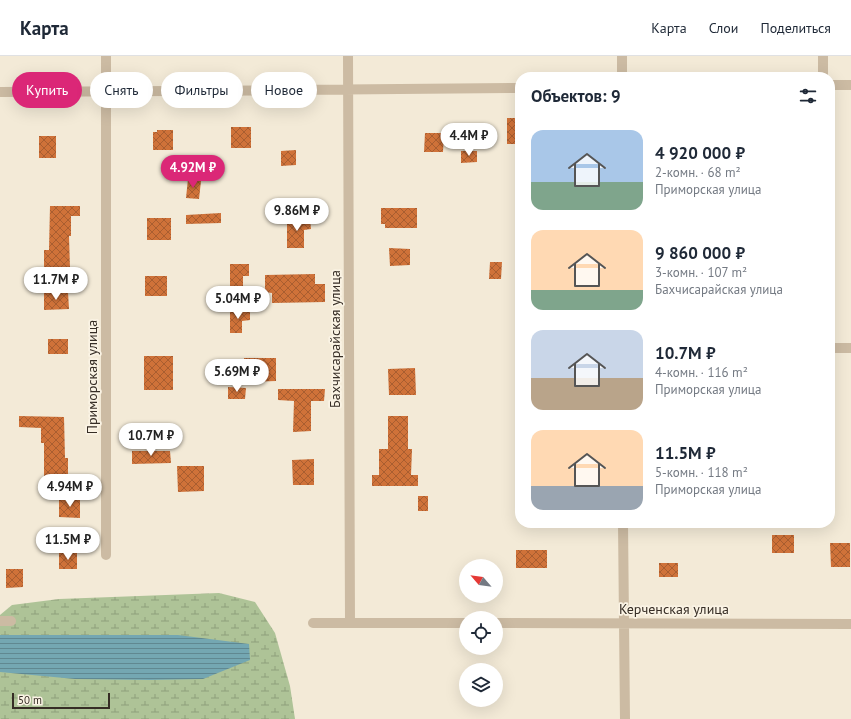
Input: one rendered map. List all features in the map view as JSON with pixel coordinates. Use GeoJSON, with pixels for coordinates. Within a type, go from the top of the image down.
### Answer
{"type":"FeatureCollection","features":[{"type":"Feature","properties":{"kind":"street","name":"Приморская улица"},"geometry":{"type":"LineString","coordinates":[[106,56],[106,72]]}},
{"type":"Feature","properties":{"kind":"street","name":"Бахчисарайская улица"},"geometry":{"type":"LineString","coordinates":[[348,56],[350,622]]}},
{"type":"Feature","properties":{"kind":"street"},"geometry":{"type":"LineString","coordinates":[[622,56],[622,72]]}},
{"type":"Feature","properties":{"kind":"street"},"geometry":{"type":"LineString","coordinates":[[823,56],[823,72]]}},
{"type":"Feature","properties":{"kind":"street"},"geometry":{"type":"LineString","coordinates":[[835,85],[851,85]]}},
{"type":"Feature","properties":{"kind":"street"},"geometry":{"type":"LineString","coordinates":[[153,91],[515,88]]}},
{"type":"Feature","properties":{"kind":"street"},"geometry":{"type":"LineString","coordinates":[[0,92],[90,92]]}},
{"type":"Feature","properties":{"kind":"street","name":"Приморская улица"},"geometry":{"type":"LineString","coordinates":[[106,108],[106,555]]}},
{"type":"Feature","properties":{"kind":"street"},"geometry":{"type":"LineString","coordinates":[[835,348],[851,348]]}},
{"type":"Feature","properties":{"kind":"street"},"geometry":{"type":"LineString","coordinates":[[623,528],[625,719]]}},
{"type":"Feature","properties":{"kind":"street"},"geometry":{"type":"LineString","coordinates":[[0,621],[11,621]]}},
{"type":"Feature","properties":{"kind":"street"},"geometry":{"type":"LineString","coordinates":[[313,623],[459,623]]}},
{"type":"Feature","properties":{"kind":"street","name":"Керченская улица"},"geometry":{"type":"LineString","coordinates":[[503,623],[851,624]]}},
{"type":"Feature","properties":{"kind":"green space"},"geometry":{"type":"Polygon","coordinates":[[[219,593],[255,602],[275,633],[290,686],[295,719],[0,719],[0,615],[12,605],[59,599],[219,593]]]}},
{"type":"Feature","properties":{"kind":"water"},"geometry":{"type":"Polygon","coordinates":[[[0,635],[178,635],[249,644],[250,660],[203,679],[75,679],[0,672],[0,635]]]}},
{"type":"Feature","properties":{"kind":"building"},"geometry":{"type":"Polygon","coordinates":[[[507,118],[515,118],[515,144],[507,144],[507,118]]]}},
{"type":"Feature","properties":{"kind":"building"},"geometry":{"type":"Polygon","coordinates":[[[231,127],[251,127],[251,148],[231,148],[231,127]]]}},
{"type":"Feature","properties":{"kind":"building"},"geometry":{"type":"Polygon","coordinates":[[[157,130],[173,130],[173,150],[153,150],[153,132],[157,132],[157,130]]]}},
{"type":"Feature","properties":{"kind":"building"},"geometry":{"type":"Polygon","coordinates":[[[425,133],[444,133],[443,152],[424,152],[425,133]]]}},
{"type":"Feature","properties":{"kind":"building"},"geometry":{"type":"Polygon","coordinates":[[[39,136],[56,136],[56,158],[39,158],[39,136]]]}},
{"type":"Feature","properties":{"kind":"building"},"geometry":{"type":"Polygon","coordinates":[[[296,150],[296,165],[281,166],[281,151],[296,150]]]}},
{"type":"Feature","properties":{"kind":"building"},"geometry":{"type":"Polygon","coordinates":[[[461,151],[477,151],[477,162],[461,163],[461,151]]]}},
{"type":"Feature","properties":{"kind":"building"},"geometry":{"type":"Polygon","coordinates":[[[188,179],[201,181],[199,199],[186,198],[188,179]]]}},
{"type":"Feature","properties":{"kind":"building"},"geometry":{"type":"Polygon","coordinates":[[[50,206],[80,206],[80,216],[71,216],[71,236],[69,236],[70,268],[44,268],[44,250],[49,250],[50,206]]]}},
{"type":"Feature","properties":{"kind":"building"},"geometry":{"type":"Polygon","coordinates":[[[381,208],[417,208],[417,228],[385,228],[385,224],[381,224],[381,208]]]}},
{"type":"Feature","properties":{"kind":"building"},"geometry":{"type":"Polygon","coordinates":[[[221,213],[221,223],[186,224],[186,215],[221,213]]]}},
{"type":"Feature","properties":{"kind":"building"},"geometry":{"type":"Polygon","coordinates":[[[147,218],[171,218],[171,240],[147,240],[147,218]]]}},
{"type":"Feature","properties":{"kind":"building"},"geometry":{"type":"Polygon","coordinates":[[[287,219],[310,219],[311,229],[304,230],[304,248],[287,248],[287,219]]]}},
{"type":"Feature","properties":{"kind":"building"},"geometry":{"type":"Polygon","coordinates":[[[389,248],[410,249],[410,265],[390,266],[389,248]]]}},
{"type":"Feature","properties":{"kind":"building"},"geometry":{"type":"Polygon","coordinates":[[[490,262],[502,262],[501,279],[489,279],[490,262]]]}},
{"type":"Feature","properties":{"kind":"building"},"geometry":{"type":"Polygon","coordinates":[[[230,264],[249,264],[249,276],[243,276],[243,286],[230,286],[230,264]]]}},
{"type":"Feature","properties":{"kind":"building"},"geometry":{"type":"Polygon","coordinates":[[[315,274],[315,284],[325,284],[325,302],[272,303],[272,293],[265,292],[265,275],[315,274]]]}},
{"type":"Feature","properties":{"kind":"building"},"geometry":{"type":"Polygon","coordinates":[[[145,276],[167,276],[167,296],[145,296],[145,276]]]}},
{"type":"Feature","properties":{"kind":"building"},"geometry":{"type":"Polygon","coordinates":[[[44,292],[68,292],[69,309],[44,310],[44,292]]]}},
{"type":"Feature","properties":{"kind":"building"},"geometry":{"type":"Polygon","coordinates":[[[230,310],[250,310],[250,320],[242,321],[242,333],[230,333],[230,310]]]}},
{"type":"Feature","properties":{"kind":"building"},"geometry":{"type":"Polygon","coordinates":[[[48,339],[68,339],[68,354],[48,354],[48,339]]]}},
{"type":"Feature","properties":{"kind":"building"},"geometry":{"type":"Polygon","coordinates":[[[144,356],[173,356],[173,390],[144,390],[144,356]]]}},
{"type":"Feature","properties":{"kind":"building"},"geometry":{"type":"Polygon","coordinates":[[[244,358],[276,358],[276,381],[244,382],[244,358]]]}},
{"type":"Feature","properties":{"kind":"building"},"geometry":{"type":"Polygon","coordinates":[[[415,368],[416,395],[389,395],[388,369],[415,368]]]}},
{"type":"Feature","properties":{"kind":"building"},"geometry":{"type":"Polygon","coordinates":[[[228,387],[246,388],[245,399],[228,399],[228,387]]]}},
{"type":"Feature","properties":{"kind":"building"},"geometry":{"type":"Polygon","coordinates":[[[278,389],[325,389],[324,401],[311,401],[311,431],[293,432],[294,401],[278,400],[278,389]]]}},
{"type":"Feature","properties":{"kind":"building"},"geometry":{"type":"Polygon","coordinates":[[[19,416],[64,417],[65,458],[68,458],[68,477],[44,477],[44,443],[41,443],[41,428],[19,427],[19,416]]]}},
{"type":"Feature","properties":{"kind":"building"},"geometry":{"type":"Polygon","coordinates":[[[388,416],[408,416],[408,449],[412,449],[411,475],[418,475],[418,486],[372,486],[372,475],[379,475],[379,449],[388,449],[388,416]]]}},
{"type":"Feature","properties":{"kind":"building"},"geometry":{"type":"Polygon","coordinates":[[[132,451],[170,451],[171,463],[132,464],[132,451]]]}},
{"type":"Feature","properties":{"kind":"building"},"geometry":{"type":"Polygon","coordinates":[[[314,459],[314,485],[293,485],[292,460],[314,459]]]}},
{"type":"Feature","properties":{"kind":"building"},"geometry":{"type":"Polygon","coordinates":[[[177,466],[204,466],[204,491],[178,492],[177,466]]]}},
{"type":"Feature","properties":{"kind":"building"},"geometry":{"type":"Polygon","coordinates":[[[418,496],[428,496],[428,511],[418,511],[418,496]]]}},
{"type":"Feature","properties":{"kind":"building"},"geometry":{"type":"Polygon","coordinates":[[[59,498],[80,498],[80,518],[59,517],[59,498]]]}},
{"type":"Feature","properties":{"kind":"building"},"geometry":{"type":"Polygon","coordinates":[[[772,535],[794,535],[794,553],[772,553],[772,535]]]}},
{"type":"Feature","properties":{"kind":"building"},"geometry":{"type":"Polygon","coordinates":[[[830,543],[850,543],[850,567],[831,567],[830,543]]]}},
{"type":"Feature","properties":{"kind":"building"},"geometry":{"type":"Polygon","coordinates":[[[516,550],[547,550],[547,568],[516,568],[516,550]]]}},
{"type":"Feature","properties":{"kind":"building"},"geometry":{"type":"Polygon","coordinates":[[[59,553],[77,553],[77,569],[59,569],[59,553]]]}},
{"type":"Feature","properties":{"kind":"building"},"geometry":{"type":"Polygon","coordinates":[[[659,563],[678,563],[678,577],[659,577],[659,563]]]}},
{"type":"Feature","properties":{"kind":"building"},"geometry":{"type":"Polygon","coordinates":[[[6,569],[23,569],[23,587],[6,588],[6,569]]]}}]}
